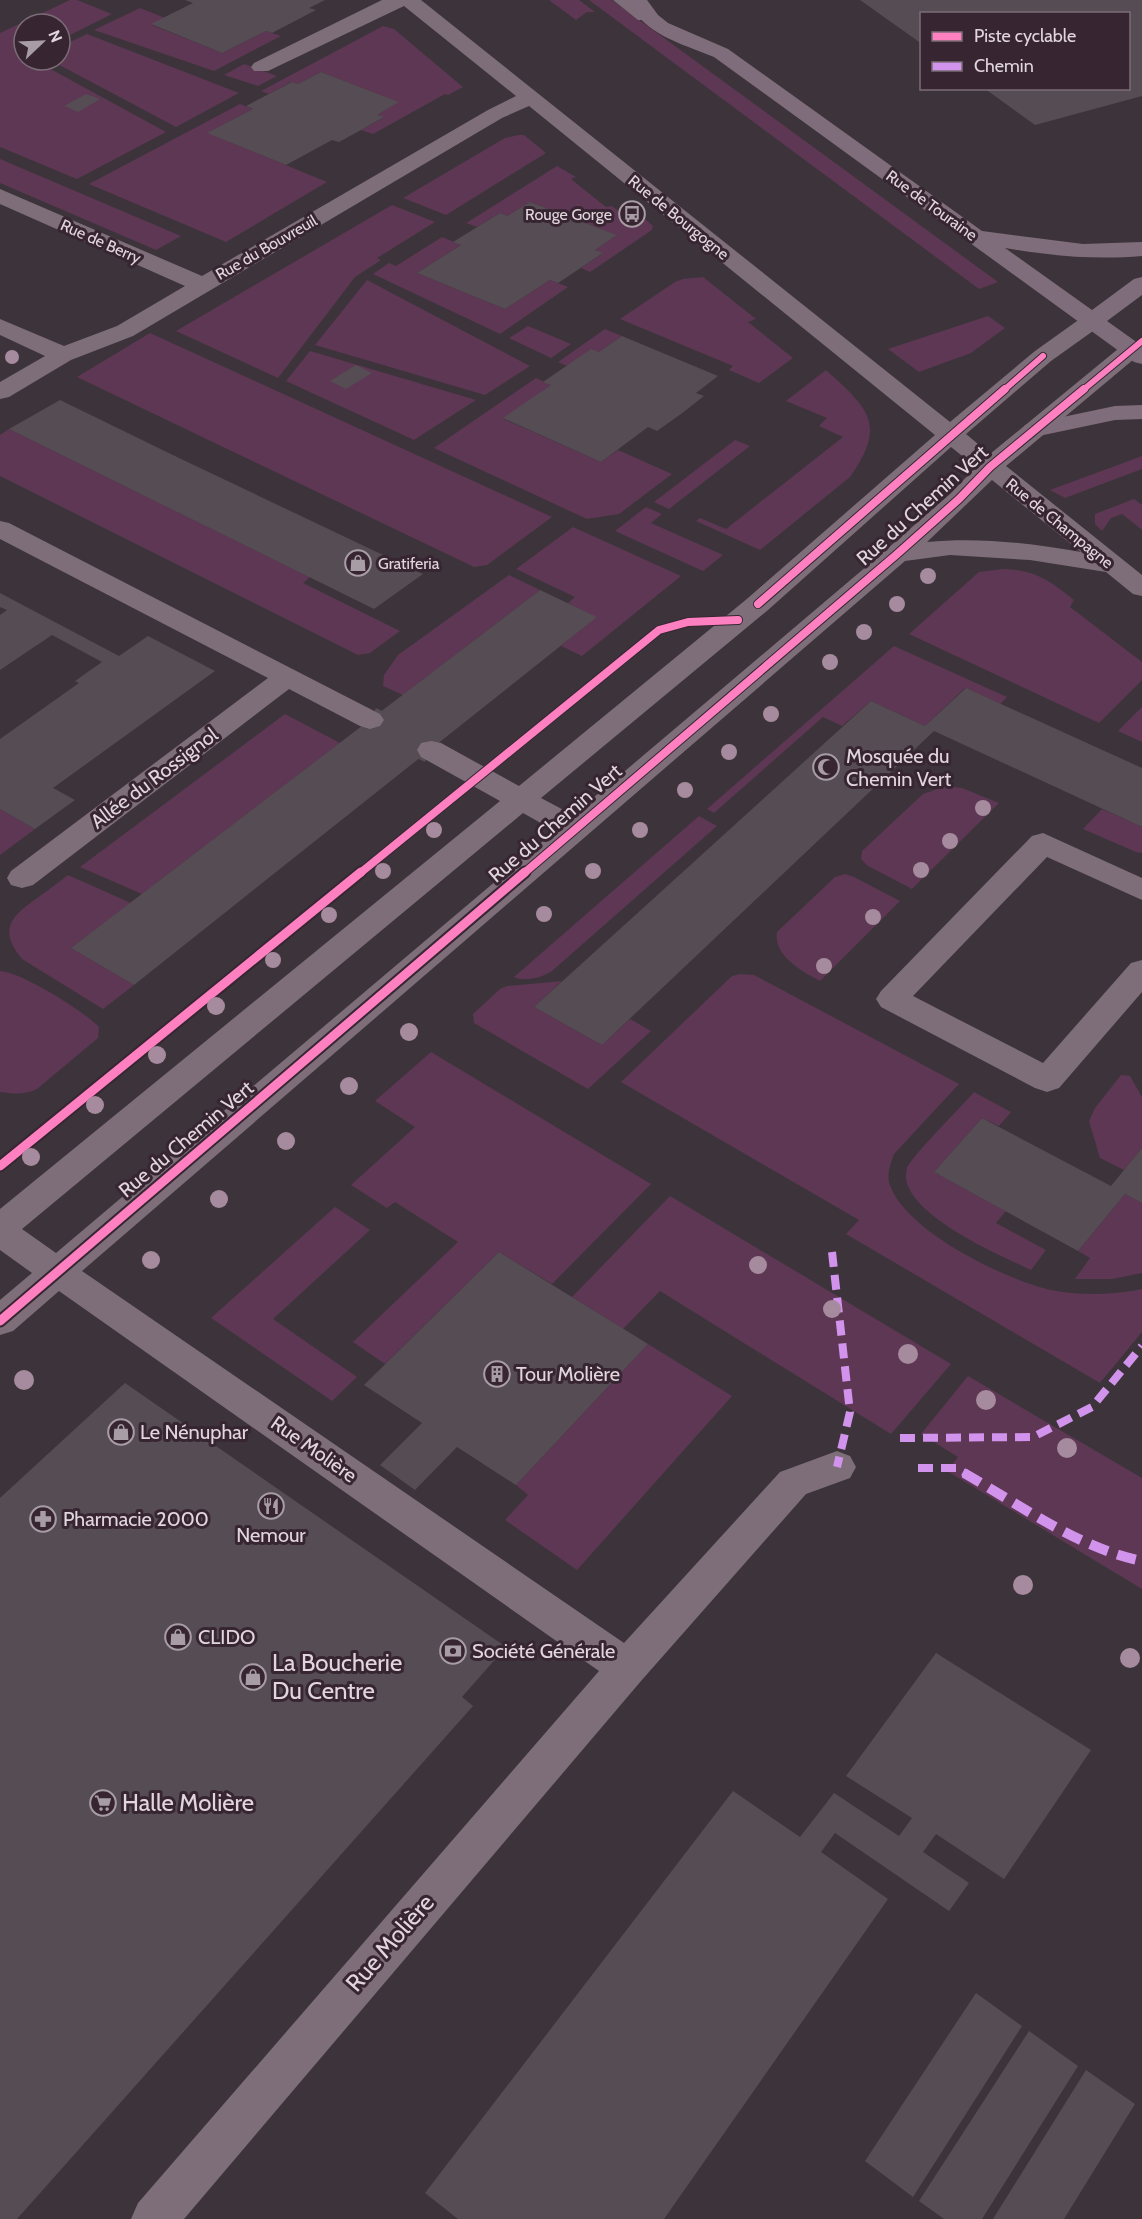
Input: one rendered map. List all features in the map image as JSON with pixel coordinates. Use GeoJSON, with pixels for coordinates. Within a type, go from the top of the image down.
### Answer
{"type":"FeatureCollection","features":[{"type":"Feature","properties":{"kind":"main road","name":"Rue de Touraine"},"geometry":{"type":"LineString","coordinates":[[640,8],[666,29],[722,52],[1092,321],[1139,349]]}},
{"type":"Feature","properties":{"kind":"main road","name":"Rue de Touraine"},"geometry":{"type":"LineString","coordinates":[[689,18],[714,37],[722,52]]}},
{"type":"Feature","properties":{"kind":"main road"},"geometry":{"type":"LineString","coordinates":[[972,234],[1068,252],[1104,253],[1142,249]]}},
{"type":"Feature","properties":{"kind":"main road"},"geometry":{"type":"LineString","coordinates":[[1092,321],[1142,284]]}},
{"type":"Feature","properties":{"kind":"main road"},"geometry":{"type":"LineString","coordinates":[[1034,430],[1115,413],[1142,412]]}},
{"type":"Feature","properties":{"kind":"street"},"geometry":{"type":"LineString","coordinates":[[261,67],[384,6],[401,0]]}},
{"type":"Feature","properties":{"kind":"street","name":"Rue de Bourgogne"},"geometry":{"type":"LineString","coordinates":[[409,0],[950,435]]}},
{"type":"Feature","properties":{"kind":"street","name":"Rue de Touraine"},"geometry":{"type":"LineString","coordinates":[[623,0],[640,8]]}},
{"type":"Feature","properties":{"kind":"street","name":"Rue du Bouvreuil"},"geometry":{"type":"LineString","coordinates":[[0,392],[63,356],[125,331],[495,114],[530,98]]}},
{"type":"Feature","properties":{"kind":"street","name":"Rue de Berry"},"geometry":{"type":"LineString","coordinates":[[0,196],[202,285]]}},
{"type":"Feature","properties":{"kind":"street","name":"Rue du Chemin Vert"},"geometry":{"type":"LineString","coordinates":[[0,1230],[758,604],[1042,357],[1092,321]]}},
{"type":"Feature","properties":{"kind":"street"},"geometry":{"type":"LineString","coordinates":[[0,326],[63,356]]}},
{"type":"Feature","properties":{"kind":"street","name":"Rue du Chemin Vert"},"geometry":{"type":"LineString","coordinates":[[0,1321],[896,555],[959,499],[990,467],[1139,349]]}},
{"type":"Feature","properties":{"kind":"street","name":"Rue de Champagne"},"geometry":{"type":"LineString","coordinates":[[950,435],[1142,588]]}},
{"type":"Feature","properties":{"kind":"street"},"geometry":{"type":"LineString","coordinates":[[0,529],[370,720]]}},
{"type":"Feature","properties":{"kind":"street"},"geometry":{"type":"LineString","coordinates":[[896,555],[921,549],[990,547],[1114,566]]}},
{"type":"Feature","properties":{"kind":"street","name":"Allée du Rossignol"},"geometry":{"type":"LineString","coordinates":[[22,878],[286,678]]}},
{"type":"Feature","properties":{"kind":"street"},"geometry":{"type":"LineString","coordinates":[[431,750],[575,829]]}},
{"type":"Feature","properties":{"kind":"street"},"geometry":{"type":"LineString","coordinates":[[1142,890],[1042,843],[892,999],[1047,1080],[1142,972]]}},
{"type":"Feature","properties":{"kind":"street","name":"Rue Molière"},"geometry":{"type":"LineString","coordinates":[[0,1230],[627,1668]]}},
{"type":"Feature","properties":{"kind":"street","name":"Rue Molière"},"geometry":{"type":"LineString","coordinates":[[154,2219],[627,1668],[793,1483],[837,1467]]}},
{"type":"Feature","properties":{"kind":"shaded area"},"geometry":{"type":"Polygon","coordinates":[[[70,0],[77,0],[112,14],[72,34],[72,12],[45,12],[70,0]]]}},
{"type":"Feature","properties":{"kind":"shaded area"},"geometry":{"type":"Polygon","coordinates":[[[549,0],[579,0],[595,12],[587,12],[576,20],[549,0]]]}},
{"type":"Feature","properties":{"kind":"shaded area"},"geometry":{"type":"Polygon","coordinates":[[[589,0],[612,0],[998,282],[979,289],[589,0]]]}},
{"type":"Feature","properties":{"kind":"shaded area"},"geometry":{"type":"Polygon","coordinates":[[[140,8],[165,18],[152,25],[222,53],[266,31],[281,36],[214,71],[94,30],[140,8]]]}},
{"type":"Feature","properties":{"kind":"shaded area"},"geometry":{"type":"Polygon","coordinates":[[[383,26],[394,29],[463,87],[448,95],[445,94],[373,134],[361,130],[383,118],[377,115],[398,102],[321,72],[298,84],[291,82],[269,94],[261,91],[383,26]]]}},
{"type":"Feature","properties":{"kind":"shaded area"},"geometry":{"type":"Polygon","coordinates":[[[12,27],[12,72],[56,72],[166,132],[77,179],[0,147],[0,33],[12,27]]]}},
{"type":"Feature","properties":{"kind":"shaded area"},"geometry":{"type":"Polygon","coordinates":[[[87,34],[239,93],[176,127],[72,72],[72,41],[87,34]]]}},
{"type":"Feature","properties":{"kind":"shaded area"},"geometry":{"type":"Polygon","coordinates":[[[244,64],[277,76],[258,86],[224,75],[244,64]]]}},
{"type":"Feature","properties":{"kind":"shaded area"},"geometry":{"type":"Polygon","coordinates":[[[240,104],[253,109],[208,133],[327,182],[226,242],[89,184],[240,104]]]}},
{"type":"Feature","properties":{"kind":"shaded area"},"geometry":{"type":"Polygon","coordinates":[[[524,135],[546,153],[446,215],[403,198],[505,138],[524,135]]]}},
{"type":"Feature","properties":{"kind":"shaded area"},"geometry":{"type":"Polygon","coordinates":[[[0,159],[181,236],[156,250],[0,183],[0,159]]]}},
{"type":"Feature","properties":{"kind":"shaded area"},"geometry":{"type":"Polygon","coordinates":[[[557,166],[576,177],[571,179],[606,207],[612,206],[633,223],[645,219],[653,226],[652,230],[590,272],[581,268],[602,254],[595,250],[617,235],[530,202],[507,216],[500,213],[477,227],[466,223],[557,166]]]}},
{"type":"Feature","properties":{"kind":"shaded area"},"geometry":{"type":"Polygon","coordinates":[[[392,205],[435,222],[377,258],[381,260],[355,277],[278,378],[176,331],[392,205]]]}},
{"type":"Feature","properties":{"kind":"shaded area"},"geometry":{"type":"Polygon","coordinates":[[[442,237],[461,245],[417,273],[505,309],[550,280],[568,287],[500,334],[373,274],[389,263],[396,266],[442,237]]]}},
{"type":"Feature","properties":{"kind":"shaded area"},"geometry":{"type":"Polygon","coordinates":[[[703,277],[756,319],[748,322],[793,358],[759,383],[729,370],[733,366],[620,319],[675,282],[703,277]]]}},
{"type":"Feature","properties":{"kind":"shaded area"},"geometry":{"type":"Polygon","coordinates":[[[367,280],[530,366],[485,395],[315,345],[367,280]]]}},
{"type":"Feature","properties":{"kind":"shaded area"},"geometry":{"type":"Polygon","coordinates":[[[988,316],[1005,328],[971,353],[919,372],[888,349],[988,316]]]}},
{"type":"Feature","properties":{"kind":"shaded area"},"geometry":{"type":"Polygon","coordinates":[[[528,326],[571,344],[551,358],[509,338],[528,326]]]}},
{"type":"Feature","properties":{"kind":"shaded area"},"geometry":{"type":"Polygon","coordinates":[[[605,329],[622,336],[599,352],[567,366],[558,362],[605,329]]]}},
{"type":"Feature","properties":{"kind":"shaded area"},"geometry":{"type":"Polygon","coordinates":[[[150,333],[552,517],[487,565],[474,567],[77,377],[150,333]]]}},
{"type":"Feature","properties":{"kind":"shaded area"},"geometry":{"type":"Polygon","coordinates":[[[310,351],[476,400],[414,440],[286,381],[310,351]]]}},
{"type":"Feature","properties":{"kind":"shaded area"},"geometry":{"type":"Polygon","coordinates":[[[826,370],[853,396],[868,418],[870,430],[868,443],[850,477],[760,550],[696,521],[700,518],[726,529],[843,437],[819,426],[827,418],[786,401],[826,370]]]}},
{"type":"Feature","properties":{"kind":"shaded area"},"geometry":{"type":"Polygon","coordinates":[[[536,378],[551,385],[504,419],[601,462],[618,450],[672,474],[619,514],[587,519],[434,448],[536,378]]]}},
{"type":"Feature","properties":{"kind":"shaded area"},"geometry":{"type":"Polygon","coordinates":[[[9,429],[310,577],[303,583],[400,631],[370,653],[358,655],[0,476],[0,435],[9,429]]]}},
{"type":"Feature","properties":{"kind":"shaded area"},"geometry":{"type":"Polygon","coordinates":[[[735,440],[750,446],[669,509],[654,502],[735,440]]]}},
{"type":"Feature","properties":{"kind":"shaded area"},"geometry":{"type":"Polygon","coordinates":[[[1142,456],[1142,469],[1065,498],[1050,490],[1142,456]]]}},
{"type":"Feature","properties":{"kind":"shaded area"},"geometry":{"type":"Polygon","coordinates":[[[1134,499],[1142,505],[1142,530],[1122,514],[1111,518],[1102,531],[1095,524],[1095,514],[1134,499]]]}},
{"type":"Feature","properties":{"kind":"shaded area"},"geometry":{"type":"Polygon","coordinates":[[[646,507],[662,514],[651,523],[723,555],[703,571],[615,531],[646,507]]]}},
{"type":"Feature","properties":{"kind":"shaded area"},"geometry":{"type":"Polygon","coordinates":[[[573,527],[681,576],[582,656],[561,646],[596,617],[568,603],[575,597],[516,569],[573,527]]]}},
{"type":"Feature","properties":{"kind":"shaded area"},"geometry":{"type":"Polygon","coordinates":[[[1003,569],[1033,574],[1057,587],[1074,600],[1070,607],[1142,662],[1142,680],[1099,723],[909,634],[979,572],[1003,569]]]}},
{"type":"Feature","properties":{"kind":"shaded area"},"geometry":{"type":"Polygon","coordinates":[[[509,575],[540,590],[403,695],[383,686],[384,675],[398,655],[509,575]]]}},
{"type":"Feature","properties":{"kind":"shaded area"},"geometry":{"type":"Polygon","coordinates":[[[894,646],[1007,697],[1000,704],[965,688],[925,726],[871,701],[842,726],[823,717],[714,813],[707,809],[894,646]]]}},
{"type":"Feature","properties":{"kind":"shaded area"},"geometry":{"type":"Polygon","coordinates":[[[1142,707],[1142,742],[1118,731],[1142,707]]]}},
{"type":"Feature","properties":{"kind":"shaded area"},"geometry":{"type":"Polygon","coordinates":[[[285,714],[340,743],[142,894],[80,867],[285,714]]]}},
{"type":"Feature","properties":{"kind":"shaded area"},"geometry":{"type":"Polygon","coordinates":[[[946,786],[962,788],[999,803],[912,889],[868,866],[861,859],[862,851],[923,794],[946,786]]]}},
{"type":"Feature","properties":{"kind":"shaded area"},"geometry":{"type":"Polygon","coordinates":[[[0,809],[35,829],[0,855],[0,809]]]}},
{"type":"Feature","properties":{"kind":"shaded area"},"geometry":{"type":"Polygon","coordinates":[[[1102,809],[1142,827],[1142,853],[1083,829],[1102,809]]]}},
{"type":"Feature","properties":{"kind":"shaded area"},"geometry":{"type":"Polygon","coordinates":[[[699,816],[717,826],[552,971],[533,978],[514,977],[699,816]]]}},
{"type":"Feature","properties":{"kind":"shaded area"},"geometry":{"type":"Polygon","coordinates":[[[845,874],[900,901],[820,981],[798,968],[784,956],[777,941],[777,932],[835,877],[845,874]]]}},
{"type":"Feature","properties":{"kind":"shaded area"},"geometry":{"type":"Polygon","coordinates":[[[68,875],[131,903],[71,948],[134,985],[103,1009],[22,959],[9,934],[13,920],[24,908],[68,875]]]}},
{"type":"Feature","properties":{"kind":"shaded area"},"geometry":{"type":"Polygon","coordinates":[[[0,971],[22,978],[52,993],[99,1027],[98,1038],[37,1089],[28,1092],[14,1094],[0,1092],[0,971]]]}},
{"type":"Feature","properties":{"kind":"shaded area"},"geometry":{"type":"Polygon","coordinates":[[[754,975],[959,1084],[894,1154],[890,1165],[889,1181],[899,1202],[936,1236],[984,1265],[1032,1285],[1051,1290],[1096,1294],[1142,1289],[1142,1332],[1100,1383],[846,1234],[859,1220],[621,1082],[732,976],[754,975]]]}},
{"type":"Feature","properties":{"kind":"shaded area"},"geometry":{"type":"Polygon","coordinates":[[[562,981],[534,1007],[602,1045],[630,1019],[651,1031],[588,1089],[474,1023],[473,1014],[500,989],[507,986],[562,981]]]}},
{"type":"Feature","properties":{"kind":"shaded area"},"geometry":{"type":"Polygon","coordinates":[[[431,1052],[651,1184],[552,1284],[499,1252],[385,1364],[353,1342],[458,1242],[395,1202],[387,1208],[351,1185],[415,1127],[375,1101],[431,1052]]]}},
{"type":"Feature","properties":{"kind":"shaded area"},"geometry":{"type":"Polygon","coordinates":[[[1121,1075],[1130,1076],[1142,1097],[1142,1148],[1124,1170],[1100,1158],[1089,1121],[1095,1108],[1121,1075]]]}},
{"type":"Feature","properties":{"kind":"shaded area"},"geometry":{"type":"Polygon","coordinates":[[[974,1092],[1011,1112],[999,1126],[982,1118],[934,1172],[1006,1211],[996,1223],[1046,1250],[1031,1270],[953,1230],[917,1200],[907,1184],[907,1168],[911,1162],[974,1092]]]}},
{"type":"Feature","properties":{"kind":"shaded area"},"geometry":{"type":"Polygon","coordinates":[[[1125,1194],[1142,1203],[1142,1273],[1112,1279],[1075,1279],[1090,1258],[1078,1251],[1125,1194]]]}},
{"type":"Feature","properties":{"kind":"shaded area"},"geometry":{"type":"Polygon","coordinates":[[[670,1196],[951,1364],[891,1434],[660,1291],[623,1329],[572,1297],[670,1196]]]}},
{"type":"Feature","properties":{"kind":"shaded area"},"geometry":{"type":"Polygon","coordinates":[[[335,1207],[370,1230],[273,1319],[357,1377],[332,1401],[211,1318],[335,1207]]]}},
{"type":"Feature","properties":{"kind":"shaded area"},"geometry":{"type":"Polygon","coordinates":[[[648,1344],[732,1396],[577,1570],[505,1520],[528,1495],[516,1485],[648,1344]]]}},
{"type":"Feature","properties":{"kind":"shaded area"},"geometry":{"type":"Polygon","coordinates":[[[968,1376],[1142,1478],[1142,1589],[947,1471],[958,1457],[921,1434],[968,1376]]]}},
{"type":"Feature","properties":{"kind":"building"},"geometry":{"type":"Polygon","coordinates":[[[185,0],[325,0],[309,8],[316,10],[272,33],[266,31],[222,53],[151,24],[193,3],[185,0]]]}},
{"type":"Feature","properties":{"kind":"building"},"geometry":{"type":"Polygon","coordinates":[[[860,0],[1142,0],[1142,96],[1035,125],[987,90],[1130,90],[1130,12],[920,12],[920,43],[860,0]]]}},
{"type":"Feature","properties":{"kind":"building"},"geometry":{"type":"Polygon","coordinates":[[[321,72],[399,102],[377,115],[384,117],[361,130],[339,142],[332,140],[286,165],[207,133],[253,109],[246,106],[292,82],[298,84],[321,72]]]}},
{"type":"Feature","properties":{"kind":"building"},"geometry":{"type":"Polygon","coordinates":[[[86,94],[100,99],[78,112],[64,106],[86,94]]]}},
{"type":"Feature","properties":{"kind":"building"},"geometry":{"type":"Polygon","coordinates":[[[530,202],[617,235],[595,250],[603,253],[558,283],[550,280],[505,309],[417,273],[461,245],[453,242],[500,213],[507,216],[530,202]]]}},
{"type":"Feature","properties":{"kind":"building"},"geometry":{"type":"Polygon","coordinates":[[[622,336],[718,376],[696,393],[704,396],[681,414],[657,431],[648,427],[601,462],[503,418],[551,385],[543,382],[591,349],[599,352],[622,336]]]}},
{"type":"Feature","properties":{"kind":"building"},"geometry":{"type":"Polygon","coordinates":[[[356,365],[372,373],[346,389],[330,381],[356,365]]]}},
{"type":"Feature","properties":{"kind":"building"},"geometry":{"type":"Polygon","coordinates":[[[60,400],[423,574],[374,609],[9,429],[60,400]]]}},
{"type":"Feature","properties":{"kind":"building"},"geometry":{"type":"Polygon","coordinates":[[[540,590],[597,617],[134,985],[71,948],[540,590]]]}},
{"type":"Feature","properties":{"kind":"building"},"geometry":{"type":"Polygon","coordinates":[[[0,593],[119,656],[148,636],[215,671],[53,788],[75,800],[35,829],[0,809],[0,739],[79,683],[75,681],[102,662],[52,635],[0,670],[0,615],[7,610],[0,607],[0,593]]]}},
{"type":"Feature","properties":{"kind":"building"},"geometry":{"type":"Polygon","coordinates":[[[966,688],[1142,768],[1142,827],[934,731],[602,1045],[534,1007],[871,701],[925,726],[966,688]]]}},
{"type":"Feature","properties":{"kind":"building"},"geometry":{"type":"Polygon","coordinates":[[[982,1118],[1111,1186],[1142,1148],[1142,1203],[1125,1194],[1078,1251],[934,1172],[982,1118]]]}},
{"type":"Feature","properties":{"kind":"building","name":"Tour Molière"},"geometry":{"type":"Polygon","coordinates":[[[499,1252],[648,1344],[516,1485],[457,1447],[415,1490],[380,1465],[422,1423],[364,1385],[499,1252]]]}},
{"type":"Feature","properties":{"kind":"building"},"geometry":{"type":"Polygon","coordinates":[[[125,1383],[506,1647],[462,1697],[473,1706],[17,2219],[0,2219],[0,1498],[125,1383]]]}},
{"type":"Feature","properties":{"kind":"building"},"geometry":{"type":"Polygon","coordinates":[[[936,1653],[1091,1750],[1004,1879],[936,1834],[923,1852],[969,1883],[949,1911],[835,1833],[821,1852],[888,1899],[664,2219],[458,2219],[425,2193],[733,1791],[800,1837],[834,1793],[899,1836],[912,1818],[846,1776],[936,1653]]]}},
{"type":"Feature","properties":{"kind":"building"},"geometry":{"type":"Polygon","coordinates":[[[976,1993],[1022,2026],[913,2197],[865,2161],[976,1993]]]}},
{"type":"Feature","properties":{"kind":"building"},"geometry":{"type":"Polygon","coordinates":[[[1029,2031],[1078,2066],[982,2219],[944,2219],[919,2201],[1029,2031]]]}},
{"type":"Feature","properties":{"kind":"building"},"geometry":{"type":"Polygon","coordinates":[[[1086,2070],[1135,2104],[1064,2219],[993,2219],[1086,2070]]]}},
{"type":"Feature","properties":{"kind":"tunnel"},"geometry":{"type":"LineString","coordinates":[[370,720],[431,750]]}},
{"type":"Feature","properties":{"kind":"marked path"},"geometry":{"type":"LineString","coordinates":[[832,1252],[850,1412],[837,1467]]}},
{"type":"Feature","properties":{"kind":"marked path"},"geometry":{"type":"LineString","coordinates":[[900,1438],[1033,1437],[1092,1407],[1142,1346]]}},
{"type":"Feature","properties":{"kind":"marked path"},"geometry":{"type":"LineString","coordinates":[[918,1468],[956,1468],[1080,1540],[1127,1558],[1142,1561]]}},
{"type":"Feature","properties":{"kind":"cycle path"},"geometry":{"type":"LineString","coordinates":[[0,1321],[896,555],[959,499],[990,467],[1142,341]]}},
{"type":"Feature","properties":{"kind":"cycle path"},"geometry":{"type":"LineString","coordinates":[[758,604],[1043,356]]}},
{"type":"Feature","properties":{"kind":"cycle path"},"geometry":{"type":"LineString","coordinates":[[0,1166],[659,630],[688,622],[738,620]]}},
{"type":"Feature","properties":{"kind":"place","name":"Rouge Gorge"},"geometry":{"type":"Point","coordinates":[632,214]}},
{"type":"Feature","properties":{"kind":"place","name":"Gratiferia"},"geometry":{"type":"Point","coordinates":[358,563]}},
{"type":"Feature","properties":{"kind":"place","name":"Mosquée du Chemin Vert"},"geometry":{"type":"Point","coordinates":[826,767]}},
{"type":"Feature","properties":{"kind":"place","name":"Tour Molière"},"geometry":{"type":"Point","coordinates":[497,1374]}},
{"type":"Feature","properties":{"kind":"place","name":"Le Nénuphar"},"geometry":{"type":"Point","coordinates":[121,1432]}},
{"type":"Feature","properties":{"kind":"place","name":"Nemour"},"geometry":{"type":"Point","coordinates":[271,1506]}},
{"type":"Feature","properties":{"kind":"place","name":"Pharmacie 2000"},"geometry":{"type":"Point","coordinates":[43,1519]}},
{"type":"Feature","properties":{"kind":"place","name":"CLIDO"},"geometry":{"type":"Point","coordinates":[178,1637]}},
{"type":"Feature","properties":{"kind":"place","name":"Société Générale"},"geometry":{"type":"Point","coordinates":[453,1651]}},
{"type":"Feature","properties":{"kind":"place","name":"La Boucherie Du Centre"},"geometry":{"type":"Point","coordinates":[253,1677]}},
{"type":"Feature","properties":{"kind":"place","name":"Halle Molière"},"geometry":{"type":"Point","coordinates":[103,1803]}}]}
